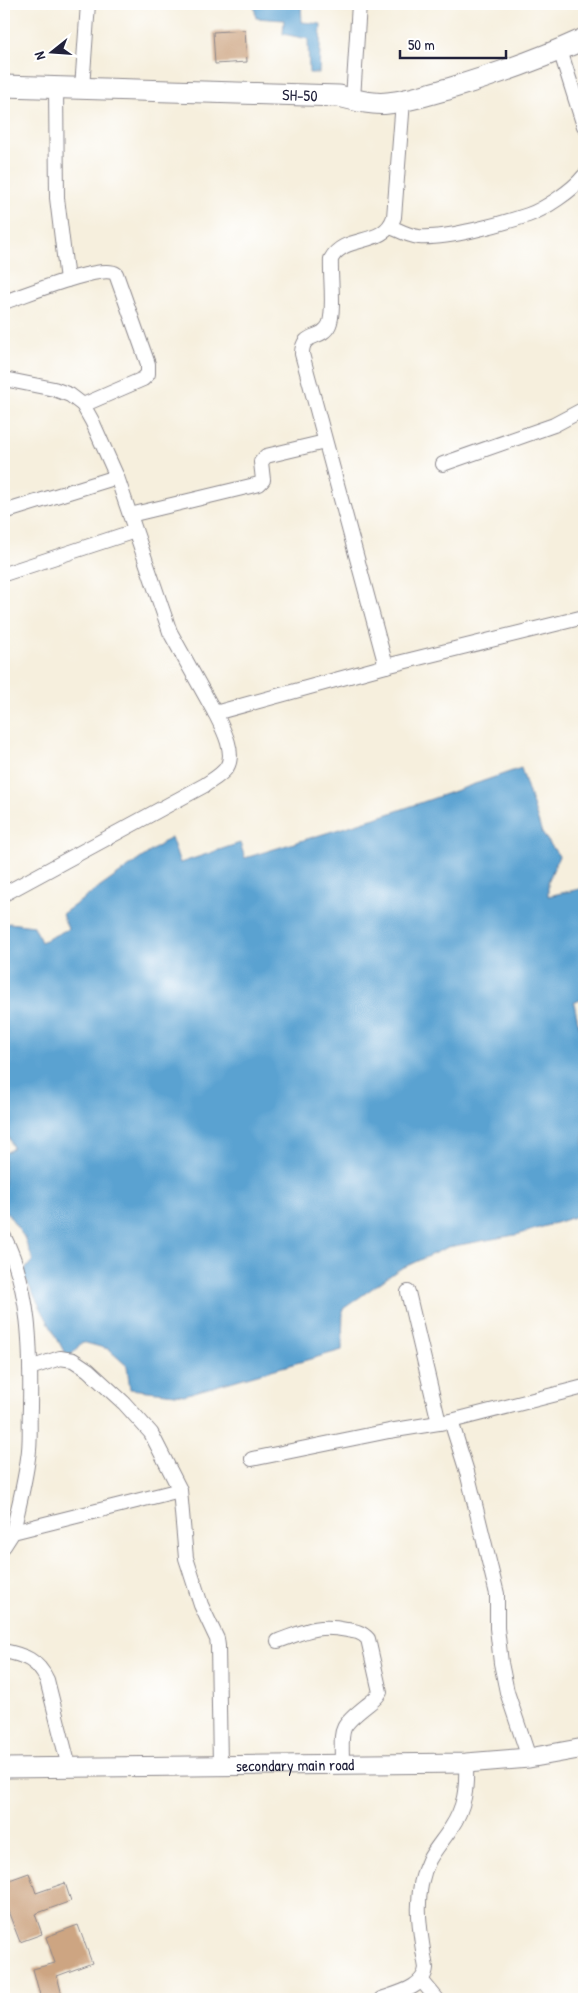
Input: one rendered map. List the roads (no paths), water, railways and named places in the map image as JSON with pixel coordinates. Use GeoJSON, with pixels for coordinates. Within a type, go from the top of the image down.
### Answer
{"type":"FeatureCollection","features":[{"type":"Feature","properties":{"kind":"main road","name":"SH-50"},"geometry":{"type":"LineString","coordinates":[[4,86],[339,96],[373,103],[403,101],[499,74],[584,39]]}},
{"type":"Feature","properties":{"kind":"main road","name":"secondary main road"},"geometry":{"type":"LineString","coordinates":[[4,1768],[466,1763],[529,1758],[584,1748]]}},
{"type":"Feature","properties":{"kind":"street"},"geometry":{"type":"LineString","coordinates":[[82,88],[88,4]]}},
{"type":"Feature","properties":{"kind":"street"},"geometry":{"type":"LineString","coordinates":[[354,99],[359,4]]}},
{"type":"Feature","properties":{"kind":"street"},"geometry":{"type":"LineString","coordinates":[[560,50],[584,126]]}},
{"type":"Feature","properties":{"kind":"street"},"geometry":{"type":"LineString","coordinates":[[56,87],[56,198],[67,280]]}},
{"type":"Feature","properties":{"kind":"street"},"geometry":{"type":"LineString","coordinates":[[386,666],[325,442],[302,354],[302,347],[308,338],[324,333],[329,325],[331,314],[330,258],[344,246],[376,236],[391,227],[394,217],[403,101]]}},
{"type":"Feature","properties":{"kind":"street"},"geometry":{"type":"LineString","coordinates":[[391,227],[419,237],[445,236],[471,230],[529,214],[578,184],[584,176]]}},
{"type":"Feature","properties":{"kind":"street"},"geometry":{"type":"LineString","coordinates":[[4,302],[67,280],[108,270],[116,274],[149,370],[148,374],[143,379],[83,405]]}},
{"type":"Feature","properties":{"kind":"street"},"geometry":{"type":"LineString","coordinates":[[4,379],[54,389],[70,395],[83,405],[117,477],[170,632],[216,713],[225,733],[230,758],[227,767],[205,785],[4,894]]}},
{"type":"Feature","properties":{"kind":"street"},"geometry":{"type":"LineString","coordinates":[[443,464],[554,425],[584,409]]}},
{"type":"Feature","properties":{"kind":"street"},"geometry":{"type":"LineString","coordinates":[[130,515],[259,484],[263,480],[260,462],[266,456],[325,442]]}},
{"type":"Feature","properties":{"kind":"street"},"geometry":{"type":"LineString","coordinates":[[4,512],[117,477]]}},
{"type":"Feature","properties":{"kind":"street"},"geometry":{"type":"LineString","coordinates":[[4,574],[135,531]]}},
{"type":"Feature","properties":{"kind":"street"},"geometry":{"type":"LineString","coordinates":[[216,713],[386,666],[584,617]]}},
{"type":"Feature","properties":{"kind":"street"},"geometry":{"type":"LineString","coordinates":[[4,1237],[25,1304],[29,1329],[30,1368],[29,1456],[13,1532],[4,1546]]}},
{"type":"Feature","properties":{"kind":"street"},"geometry":{"type":"LineString","coordinates":[[408,1292],[445,1422],[467,1472],[497,1594],[497,1628],[507,1692],[529,1758]]}},
{"type":"Feature","properties":{"kind":"street"},"geometry":{"type":"LineString","coordinates":[[30,1368],[60,1358],[73,1360],[88,1370],[124,1403],[151,1433],[180,1490],[186,1558],[201,1605],[217,1639],[220,1766]]}},
{"type":"Feature","properties":{"kind":"street"},"geometry":{"type":"LineString","coordinates":[[252,1459],[320,1444],[445,1422],[584,1388]]}},
{"type":"Feature","properties":{"kind":"street"},"geometry":{"type":"LineString","coordinates":[[13,1532],[180,1490]]}},
{"type":"Feature","properties":{"kind":"street"},"geometry":{"type":"LineString","coordinates":[[278,1641],[322,1626],[356,1631],[362,1633],[368,1639],[380,1692],[345,1724],[342,1734],[342,1764]]}},
{"type":"Feature","properties":{"kind":"street"},"geometry":{"type":"LineString","coordinates":[[4,1651],[25,1657],[35,1662],[42,1669],[52,1699],[69,1767]]}},
{"type":"Feature","properties":{"kind":"street"},"geometry":{"type":"LineString","coordinates":[[381,1999],[422,1981],[426,1975],[418,1918],[419,1895],[430,1859],[452,1826],[463,1800],[467,1787],[466,1763]]}},
{"type":"Feature","properties":{"kind":"street"},"geometry":{"type":"LineString","coordinates":[[422,1981],[437,1999]]}},
{"type":"Feature","properties":{"kind":"water"},"geometry":{"type":"Polygon","coordinates":[[[254,4],[301,4],[302,22],[321,24],[319,73],[309,73],[308,39],[283,34],[284,20],[256,18],[254,4]]]}},
{"type":"Feature","properties":{"kind":"water"},"geometry":{"type":"Polygon","coordinates":[[[521,768],[542,833],[559,856],[548,882],[548,896],[584,888],[584,998],[574,1003],[584,1050],[584,1214],[520,1234],[448,1247],[398,1270],[343,1309],[342,1350],[184,1395],[130,1389],[127,1366],[108,1349],[82,1342],[68,1359],[22,1273],[33,1260],[24,1237],[4,1208],[4,1154],[13,1148],[4,1126],[4,925],[9,923],[34,926],[41,942],[68,929],[62,914],[171,837],[180,863],[240,843],[245,858],[388,814],[521,768]]]}}]}
